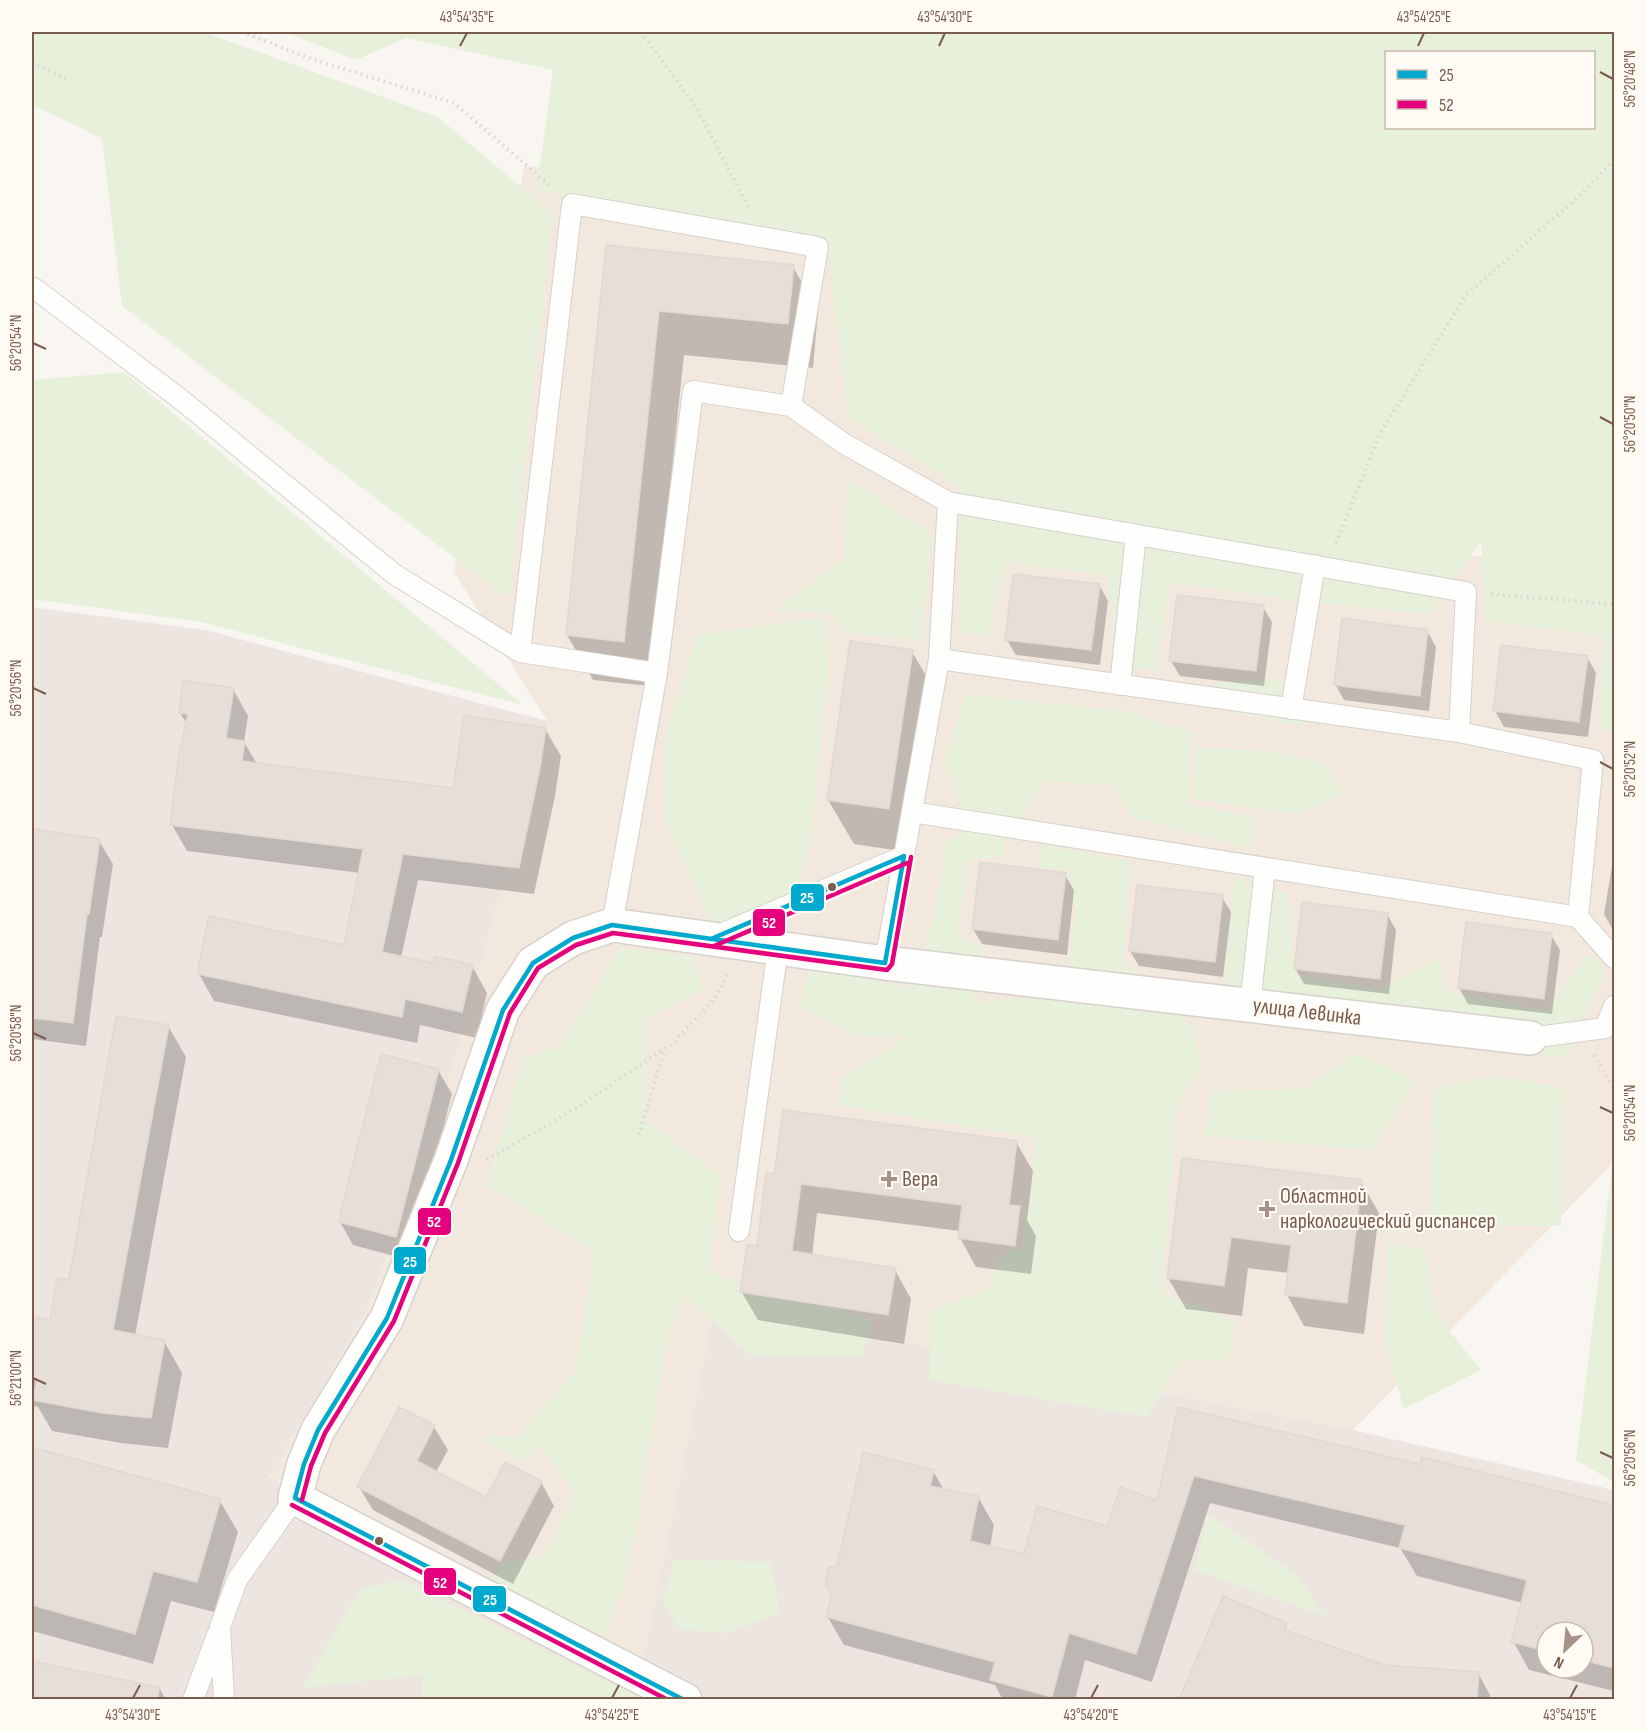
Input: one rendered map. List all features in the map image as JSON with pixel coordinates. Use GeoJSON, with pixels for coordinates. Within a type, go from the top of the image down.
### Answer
{"type":"FeatureCollection","features":[{"type":"Feature","properties":{"kind":"street","name":"улица Левинка"},"geometry":{"type":"LineString","coordinates":[[295,1498],[304,1464],[318,1430],[387,1318],[440,1188],[503,1010],[533,963],[573,938],[612,925],[885,963],[1530,1038]]}},
{"type":"Feature","properties":{"kind":"street"},"geometry":{"type":"LineString","coordinates":[[295,1498],[685,1700]]}},
{"type":"Feature","properties":{"kind":"lane"},"geometry":{"type":"LineString","coordinates":[[520,652],[572,204],[818,247],[791,405]]}},
{"type":"Feature","properties":{"kind":"lane"},"geometry":{"type":"LineString","coordinates":[[34,288],[178,398],[394,574],[520,652],[657,673]]}},
{"type":"Feature","properties":{"kind":"lane"},"geometry":{"type":"LineString","coordinates":[[612,925],[657,673],[693,391],[791,405],[843,443],[948,502],[1466,592],[1459,732]]}},
{"type":"Feature","properties":{"kind":"lane"},"geometry":{"type":"LineString","coordinates":[[885,963],[939,659],[948,502]]}},
{"type":"Feature","properties":{"kind":"lane"},"geometry":{"type":"LineString","coordinates":[[1120,685],[1136,535]]}},
{"type":"Feature","properties":{"kind":"lane"},"geometry":{"type":"LineString","coordinates":[[1292,709],[1320,567]]}},
{"type":"Feature","properties":{"kind":"lane"},"geometry":{"type":"LineString","coordinates":[[939,659],[1459,732],[1593,760],[1578,917]]}},
{"type":"Feature","properties":{"kind":"lane"},"geometry":{"type":"LineString","coordinates":[[912,812],[1578,917],[1614,958]]}},
{"type":"Feature","properties":{"kind":"lane"},"geometry":{"type":"LineString","coordinates":[[711,939],[904,855]]}},
{"type":"Feature","properties":{"kind":"lane"},"geometry":{"type":"LineString","coordinates":[[1250,1005],[1265,868]]}},
{"type":"Feature","properties":{"kind":"lane"},"geometry":{"type":"LineString","coordinates":[[739,1231],[762,946]]}},
{"type":"Feature","properties":{"kind":"lane"},"geometry":{"type":"LineString","coordinates":[[1530,1038],[1605,1028],[1614,1006]]}},
{"type":"Feature","properties":{"kind":"lane"},"geometry":{"type":"LineString","coordinates":[[193,1700],[237,1580],[295,1498]]}},
{"type":"Feature","properties":{"kind":"lane"},"geometry":{"type":"LineString","coordinates":[[220,1627],[224,1700]]}},
{"type":"Feature","properties":{"kind":"path"},"geometry":{"type":"LineString","coordinates":[[242,32],[306,57],[454,103],[572,204]]}},
{"type":"Feature","properties":{"kind":"path"},"geometry":{"type":"LineString","coordinates":[[641,32],[698,110],[763,237]]}},
{"type":"Feature","properties":{"kind":"path"},"geometry":{"type":"LineString","coordinates":[[32,63],[66,79]]}},
{"type":"Feature","properties":{"kind":"path"},"geometry":{"type":"LineString","coordinates":[[1320,567],[1379,436],[1465,296],[1577,198],[1614,160]]}},
{"type":"Feature","properties":{"kind":"path"},"geometry":{"type":"LineString","coordinates":[[1466,592],[1614,604]]}},
{"type":"Feature","properties":{"kind":"path"},"geometry":{"type":"LineString","coordinates":[[440,1188],[573,1110],[664,1049],[713,1001],[762,946]]}},
{"type":"Feature","properties":{"kind":"path"},"geometry":{"type":"LineString","coordinates":[[1579,1032],[1614,1089]]}},
{"type":"Feature","properties":{"kind":"path"},"geometry":{"type":"LineString","coordinates":[[639,1135],[664,1049]]}},
{"type":"Feature","properties":{"kind":"shaded area"},"geometry":{"type":"Polygon","coordinates":[[[524,166],[829,193],[993,492],[1614,574],[1614,1162],[1353,1430],[715,1305],[643,1668],[269,1475],[365,1314],[436,1127],[547,721],[454,572],[524,166]]]}},
{"type":"Feature","properties":{"kind":"shaded area"},"geometry":{"type":"Polygon","coordinates":[[[32,607],[205,630],[547,721],[436,1127],[365,1314],[269,1476],[642,1668],[715,1305],[1353,1430],[1614,1490],[1614,1699],[32,1700],[32,607]]]}},
{"type":"Feature","properties":{"kind":"green space"},"geometry":{"type":"Polygon","coordinates":[[[32,32],[204,32],[438,117],[553,214],[509,599],[122,306],[102,138],[32,105],[32,32]]]}},
{"type":"Feature","properties":{"kind":"green space"},"geometry":{"type":"Polygon","coordinates":[[[285,32],[1614,32],[1614,731],[1598,729],[1604,636],[1486,621],[1481,541],[1429,614],[1294,600],[1169,582],[1157,670],[1117,665],[1108,575],[1006,562],[987,636],[961,633],[959,486],[848,417],[827,242],[537,189],[553,70],[406,38],[356,60],[285,32]]]}},
{"type":"Feature","properties":{"kind":"green space"},"geometry":{"type":"Polygon","coordinates":[[[124,372],[523,705],[201,622],[32,599],[32,380],[124,372]]]}},
{"type":"Feature","properties":{"kind":"green space"},"geometry":{"type":"Polygon","coordinates":[[[847,478],[932,535],[921,640],[841,632],[834,613],[775,611],[844,559],[847,478]]]}},
{"type":"Feature","properties":{"kind":"green space"},"geometry":{"type":"Polygon","coordinates":[[[826,617],[828,673],[808,855],[797,892],[712,925],[665,819],[665,736],[698,635],[826,617]]]}},
{"type":"Feature","properties":{"kind":"green space"},"geometry":{"type":"Polygon","coordinates":[[[1285,679],[1302,726],[1222,710],[1216,683],[1285,679]]]}},
{"type":"Feature","properties":{"kind":"green space"},"geometry":{"type":"Polygon","coordinates":[[[966,694],[1130,712],[1191,732],[1188,804],[1254,817],[1253,849],[1131,817],[1114,785],[1045,781],[1018,818],[963,810],[945,760],[966,694]]]}},
{"type":"Feature","properties":{"kind":"green space"},"geometry":{"type":"Polygon","coordinates":[[[1195,748],[1275,751],[1326,764],[1343,794],[1301,814],[1192,799],[1195,748]]]}},
{"type":"Feature","properties":{"kind":"green space"},"geometry":{"type":"Polygon","coordinates":[[[972,830],[1004,834],[1004,857],[970,859],[956,933],[984,949],[972,1003],[1065,993],[1076,910],[1068,870],[1037,867],[1042,845],[1130,861],[1123,959],[1193,1027],[1200,1069],[1177,1106],[1161,1292],[1235,1321],[1228,1360],[1182,1360],[1146,1417],[930,1380],[931,1312],[989,1288],[999,1257],[1022,1246],[1037,1138],[838,1105],[841,1079],[907,1037],[856,1036],[801,1008],[808,966],[909,988],[933,923],[947,841],[972,830]]]}},
{"type":"Feature","properties":{"kind":"green space"},"geometry":{"type":"Polygon","coordinates":[[[1235,878],[1288,894],[1294,973],[1377,989],[1440,957],[1447,991],[1545,1011],[1589,954],[1606,968],[1566,1057],[1347,1036],[1285,1019],[1223,981],[1235,878]]]}},
{"type":"Feature","properties":{"kind":"green space"},"geometry":{"type":"Polygon","coordinates":[[[620,948],[694,957],[703,990],[645,1018],[647,1122],[719,1175],[710,1273],[874,1320],[861,1357],[750,1355],[685,1295],[668,1334],[629,1571],[605,1636],[492,1580],[503,1563],[546,1554],[575,1493],[541,1445],[523,1462],[483,1439],[490,1436],[518,1437],[576,1370],[594,1252],[487,1185],[523,1059],[561,1046],[620,948]]]}},
{"type":"Feature","properties":{"kind":"green space"},"geometry":{"type":"Polygon","coordinates":[[[1358,1052],[1417,1081],[1372,1150],[1204,1136],[1211,1091],[1305,1089],[1358,1052]]]}},
{"type":"Feature","properties":{"kind":"green space"},"geometry":{"type":"Polygon","coordinates":[[[1495,1075],[1563,1088],[1561,1226],[1430,1225],[1432,1089],[1495,1075]]]}},
{"type":"Feature","properties":{"kind":"green space"},"geometry":{"type":"Polygon","coordinates":[[[1614,1151],[1614,1482],[1576,1460],[1614,1151]]]}},
{"type":"Feature","properties":{"kind":"green space"},"geometry":{"type":"Polygon","coordinates":[[[1388,1242],[1426,1251],[1435,1313],[1481,1370],[1404,1409],[1386,1346],[1388,1242]]]}},
{"type":"Feature","properties":{"kind":"green space"},"geometry":{"type":"Polygon","coordinates":[[[1207,1514],[1297,1575],[1325,1616],[1195,1570],[1207,1514]]]}},
{"type":"Feature","properties":{"kind":"green space"},"geometry":{"type":"Polygon","coordinates":[[[674,1560],[771,1562],[780,1613],[726,1633],[680,1629],[663,1601],[674,1560]]]}},
{"type":"Feature","properties":{"kind":"green space"},"geometry":{"type":"Polygon","coordinates":[[[401,1580],[643,1699],[421,1699],[422,1675],[303,1688],[360,1589],[401,1580]]]}},
{"type":"Feature","properties":{"kind":"building"},"geometry":{"type":"Polygon","coordinates":[[[606,245],[794,265],[788,324],[659,311],[624,642],[566,635],[606,245]]]}},
{"type":"Feature","properties":{"kind":"building"},"geometry":{"type":"Polygon","coordinates":[[[1013,574],[1100,584],[1091,650],[1005,640],[1013,574]]]}},
{"type":"Feature","properties":{"kind":"building"},"geometry":{"type":"Polygon","coordinates":[[[1177,595],[1264,605],[1256,671],[1169,661],[1177,595]]]}},
{"type":"Feature","properties":{"kind":"building"},"geometry":{"type":"Polygon","coordinates":[[[1342,618],[1428,630],[1420,696],[1334,685],[1342,618]]]}},
{"type":"Feature","properties":{"kind":"building"},"geometry":{"type":"Polygon","coordinates":[[[850,641],[913,650],[889,809],[827,800],[850,641]]]}},
{"type":"Feature","properties":{"kind":"building"},"geometry":{"type":"Polygon","coordinates":[[[1501,645],[1588,656],[1579,722],[1493,711],[1501,645]]]}},
{"type":"Feature","properties":{"kind":"building"},"geometry":{"type":"Polygon","coordinates":[[[183,680],[234,688],[226,738],[245,741],[242,761],[453,788],[464,715],[546,728],[519,868],[403,854],[382,952],[433,963],[435,956],[473,965],[462,1012],[405,999],[402,1017],[197,974],[209,916],[344,945],[363,849],[170,825],[179,753],[188,714],[179,713],[183,680]]]}},
{"type":"Feature","properties":{"kind":"building"},"geometry":{"type":"Polygon","coordinates":[[[32,829],[100,839],[89,914],[87,914],[73,1023],[32,1018],[32,829]]]}},
{"type":"Feature","properties":{"kind":"building"},"geometry":{"type":"Polygon","coordinates":[[[980,862],[1066,873],[1058,940],[972,929],[980,862]]]}},
{"type":"Feature","properties":{"kind":"building"},"geometry":{"type":"Polygon","coordinates":[[[1137,885],[1223,895],[1215,962],[1129,951],[1137,885]]]}},
{"type":"Feature","properties":{"kind":"building"},"geometry":{"type":"Polygon","coordinates":[[[1302,902],[1388,913],[1380,979],[1294,969],[1302,902]]]}},
{"type":"Feature","properties":{"kind":"building"},"geometry":{"type":"Polygon","coordinates":[[[1466,922],[1552,933],[1544,999],[1458,988],[1466,922]]]}},
{"type":"Feature","properties":{"kind":"building"},"geometry":{"type":"Polygon","coordinates":[[[116,1016],[169,1025],[113,1330],[165,1340],[151,1418],[102,1413],[32,1400],[37,1380],[32,1379],[32,1317],[50,1320],[57,1278],[69,1279],[116,1016]]]}},
{"type":"Feature","properties":{"kind":"building"},"geometry":{"type":"Polygon","coordinates":[[[381,1054],[439,1069],[396,1237],[338,1222],[381,1054]]]}},
{"type":"Feature","properties":{"kind":"building","name":"Вера"},"geometry":{"type":"Polygon","coordinates":[[[783,1110],[1017,1141],[1009,1205],[1020,1206],[1015,1246],[958,1238],[962,1205],[801,1184],[792,1251],[896,1268],[888,1315],[740,1292],[747,1244],[757,1246],[766,1173],[774,1174],[783,1110]]]}},
{"type":"Feature","properties":{"kind":"building","name":"Областной наркологический диспансер"},"geometry":{"type":"Polygon","coordinates":[[[1182,1158],[1362,1180],[1347,1303],[1285,1295],[1291,1245],[1231,1237],[1224,1286],[1167,1278],[1182,1158]]]}},
{"type":"Feature","properties":{"kind":"building"},"geometry":{"type":"Polygon","coordinates":[[[399,1407],[435,1425],[417,1461],[486,1497],[505,1462],[542,1481],[500,1561],[357,1487],[399,1407]]]}},
{"type":"Feature","properties":{"kind":"building"},"geometry":{"type":"Polygon","coordinates":[[[1178,1407],[1420,1464],[1422,1457],[1614,1505],[1614,1668],[1595,1663],[1595,1620],[1535,1620],[1535,1648],[1511,1642],[1527,1580],[1399,1548],[1405,1525],[1194,1476],[1136,1654],[1069,1633],[1052,1697],[990,1680],[995,1662],[826,1617],[831,1596],[825,1584],[829,1567],[837,1566],[863,1452],[934,1470],[930,1486],[979,1496],[970,1541],[1024,1554],[1037,1506],[1107,1526],[1120,1487],[1157,1500],[1178,1407]]]}},
{"type":"Feature","properties":{"kind":"building"},"geometry":{"type":"Polygon","coordinates":[[[32,1447],[221,1499],[197,1582],[153,1571],[135,1634],[32,1605],[32,1447]]]}},
{"type":"Feature","properties":{"kind":"building"},"geometry":{"type":"Polygon","coordinates":[[[1223,1596],[1287,1623],[1285,1630],[1385,1665],[1479,1672],[1477,1700],[1179,1700],[1223,1596]]]}},
{"type":"Feature","properties":{"kind":"building"},"geometry":{"type":"Polygon","coordinates":[[[32,1661],[159,1687],[158,1700],[32,1700],[32,1661]]]}},
{"type":"Feature","properties":{"kind":"transit line","name":"25"},"geometry":{"type":"LineString","coordinates":[[711,939],[904,856]]}},
{"type":"Feature","properties":{"kind":"transit line","name":"25"},"geometry":{"type":"LineString","coordinates":[[295,1498],[304,1464],[318,1430],[387,1318],[451,1160],[503,1010],[533,963],[573,938],[612,925],[885,963],[904,856]]}},
{"type":"Feature","properties":{"kind":"transit line","name":"52"},"geometry":{"type":"LineString","coordinates":[[302,1500],[311,1466],[325,1433],[394,1321],[458,1163],[510,1013],[538,968],[576,945],[613,933],[887,970],[892,964],[911,857]]}},
{"type":"Feature","properties":{"kind":"transit line","name":"52"},"geometry":{"type":"LineString","coordinates":[[714,946],[907,863]]}},
{"type":"Feature","properties":{"kind":"transit line","name":"25"},"geometry":{"type":"LineString","coordinates":[[295,1498],[684,1700]]}},
{"type":"Feature","properties":{"kind":"transit line","name":"52"},"geometry":{"type":"LineString","coordinates":[[292,1505],[668,1700]]}},
{"type":"Feature","properties":{"kind":"place","name":"Вера"},"geometry":{"type":"Point","coordinates":[889,1179]}},
{"type":"Feature","properties":{"kind":"place","name":"Областной наркологический диспансер"},"geometry":{"type":"Point","coordinates":[1267,1209]}}]}
